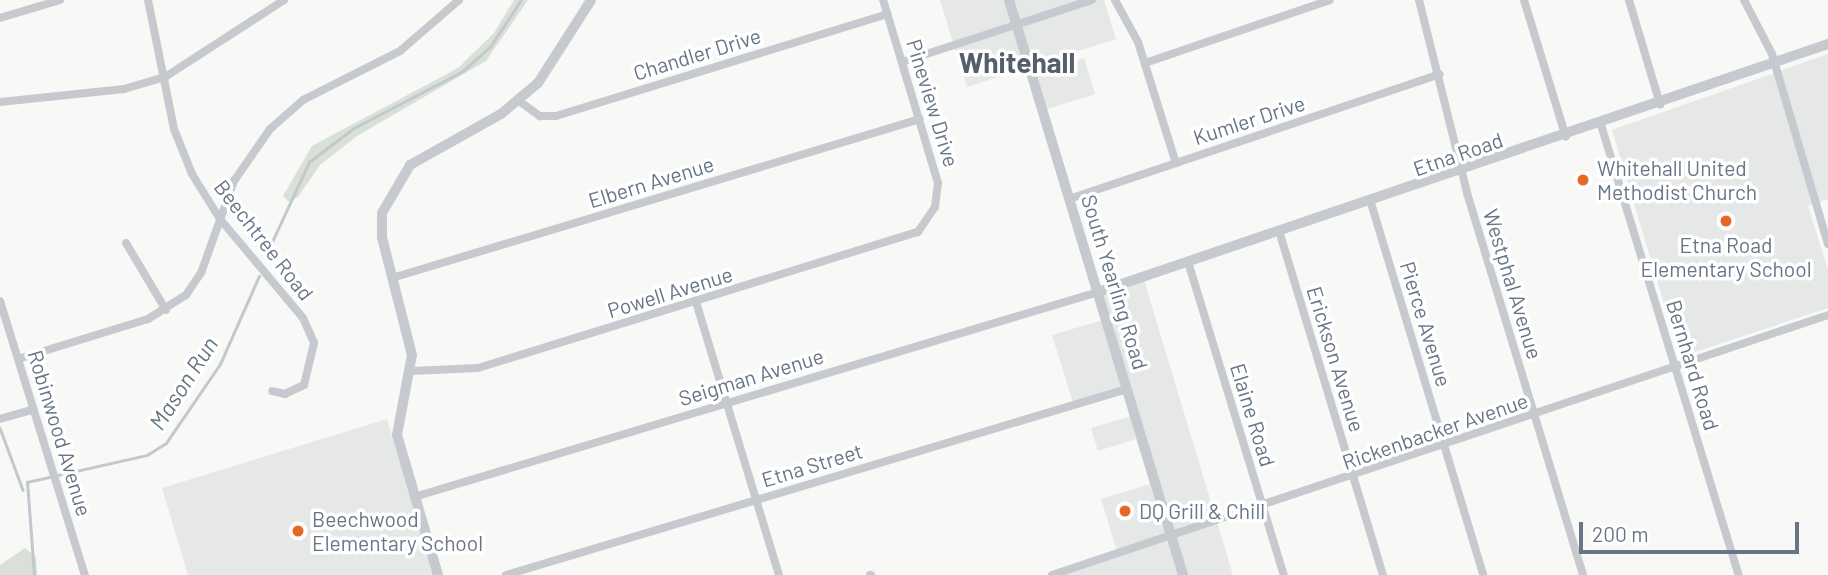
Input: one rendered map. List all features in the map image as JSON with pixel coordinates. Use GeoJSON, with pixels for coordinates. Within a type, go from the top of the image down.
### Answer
{"type":"FeatureCollection","features":[{"type":"Feature","properties":{"kind":"street"},"geometry":{"type":"LineString","coordinates":[[0,18],[60,0]]}},
{"type":"Feature","properties":{"kind":"street","name":"Beechtree Road"},"geometry":{"type":"LineString","coordinates":[[148,0],[183,155],[220,219],[295,306],[314,343],[313,370],[304,385],[285,394],[272,391]]}},
{"type":"Feature","properties":{"kind":"street"},"geometry":{"type":"LineString","coordinates":[[0,102],[124,89],[165,78],[284,0]]}},
{"type":"Feature","properties":{"kind":"street"},"geometry":{"type":"LineString","coordinates":[[18,359],[166,310],[201,273],[242,164],[270,129],[303,100],[400,51],[459,0]]}},
{"type":"Feature","properties":{"kind":"street"},"geometry":{"type":"LineString","coordinates":[[438,575],[397,435],[411,371],[411,339],[392,278],[381,223],[401,174],[520,101],[562,54],[591,0]]}},
{"type":"Feature","properties":{"kind":"street","name":"Pineview Drive"},"geometry":{"type":"LineString","coordinates":[[883,0],[938,183],[930,217]]}},
{"type":"Feature","properties":{"kind":"street","name":"South Yearling Road"},"geometry":{"type":"LineString","coordinates":[[1009,0],[1184,575]]}},
{"type":"Feature","properties":{"kind":"street"},"geometry":{"type":"LineString","coordinates":[[902,62],[1018,27],[1091,0]]}},
{"type":"Feature","properties":{"kind":"street"},"geometry":{"type":"LineString","coordinates":[[1115,0],[1145,63],[1176,163]]}},
{"type":"Feature","properties":{"kind":"street"},"geometry":{"type":"LineString","coordinates":[[1145,63],[1330,0]]}},
{"type":"Feature","properties":{"kind":"street","name":"Westphal Avenue"},"geometry":{"type":"LineString","coordinates":[[1419,0],[1440,74],[1462,173],[1583,575]]}},
{"type":"Feature","properties":{"kind":"street"},"geometry":{"type":"LineString","coordinates":[[1524,0],[1566,137]]}},
{"type":"Feature","properties":{"kind":"street"},"geometry":{"type":"LineString","coordinates":[[1629,0],[1660,104]]}},
{"type":"Feature","properties":{"kind":"street"},"geometry":{"type":"LineString","coordinates":[[1744,0],[1773,64],[1828,244]]}},
{"type":"Feature","properties":{"kind":"street","name":"Chandler Drive"},"geometry":{"type":"LineString","coordinates":[[520,101],[540,116],[556,116],[888,14]]}},
{"type":"Feature","properties":{"kind":"street","name":"Etna Road"},"geometry":{"type":"LineString","coordinates":[[1098,292],[1462,173],[1828,44]]}},
{"type":"Feature","properties":{"kind":"street","name":"Kumler Drive"},"geometry":{"type":"LineString","coordinates":[[1069,199],[1440,74]]}},
{"type":"Feature","properties":{"kind":"street","name":"Elbern Avenue"},"geometry":{"type":"LineString","coordinates":[[392,278],[920,119]]}},
{"type":"Feature","properties":{"kind":"street","name":"Bernhard Road"},"geometry":{"type":"LineString","coordinates":[[1601,125],[1740,575]]}},
{"type":"Feature","properties":{"kind":"street","name":"Pierce Avenue"},"geometry":{"type":"LineString","coordinates":[[1371,203],[1483,575]]}},
{"type":"Feature","properties":{"kind":"street","name":"Powell Avenue"},"geometry":{"type":"LineString","coordinates":[[411,371],[478,368],[901,241],[930,217]]}},
{"type":"Feature","properties":{"kind":"street","name":"Erickson Avenue"},"geometry":{"type":"LineString","coordinates":[[1280,234],[1384,575]]}},
{"type":"Feature","properties":{"kind":"street"},"geometry":{"type":"LineString","coordinates":[[126,243],[166,310]]}},
{"type":"Feature","properties":{"kind":"street","name":"Elaine Road"},"geometry":{"type":"LineString","coordinates":[[1189,264],[1284,575]]}},
{"type":"Feature","properties":{"kind":"street","name":"Seigman Avenue"},"geometry":{"type":"LineString","coordinates":[[414,496],[1098,292]]}},
{"type":"Feature","properties":{"kind":"street","name":"Robinwood Avenue"},"geometry":{"type":"LineString","coordinates":[[0,301],[85,575]]}},
{"type":"Feature","properties":{"kind":"street"},"geometry":{"type":"LineString","coordinates":[[696,302],[779,575]]}},
{"type":"Feature","properties":{"kind":"street","name":"Rickenbacker Avenue"},"geometry":{"type":"LineString","coordinates":[[1052,575],[1172,539],[1828,315]]}},
{"type":"Feature","properties":{"kind":"street","name":"Etna Street"},"geometry":{"type":"LineString","coordinates":[[506,575],[1127,389]]}},
{"type":"Feature","properties":{"kind":"street"},"geometry":{"type":"LineString","coordinates":[[0,419],[34,409]]}},
{"type":"Feature","properties":{"kind":"shaded area"},"geometry":{"type":"Polygon","coordinates":[[[514,0],[528,0],[486,61],[357,136],[320,165],[298,197],[289,202],[283,196],[312,146],[458,68],[494,33],[514,0]]]}},
{"type":"Feature","properties":{"kind":"shaded area"},"geometry":{"type":"Polygon","coordinates":[[[940,0],[1104,0],[1116,39],[967,87],[940,0]]]}},
{"type":"Feature","properties":{"kind":"shaded area","name":"Etna Road Elementary School"},"geometry":{"type":"Polygon","coordinates":[[[1828,54],[1828,199],[1808,206],[1828,270],[1828,308],[1680,357],[1612,130],[1828,54]]]}},
{"type":"Feature","properties":{"kind":"shaded area"},"geometry":{"type":"Polygon","coordinates":[[[1084,58],[1095,94],[1042,111],[1030,74],[1084,58]]]}},
{"type":"Feature","properties":{"kind":"shaded area"},"geometry":{"type":"Polygon","coordinates":[[[1144,280],[1233,575],[1058,575],[1118,554],[1101,499],[1150,484],[1136,439],[1098,451],[1091,428],[1135,415],[1126,387],[1073,403],[1052,335],[1106,319],[1099,295],[1144,280]]]}},
{"type":"Feature","properties":{"kind":"shaded area","name":"Beechwood Elementary School"},"geometry":{"type":"Polygon","coordinates":[[[387,419],[434,575],[188,575],[162,488],[387,419]]]}},
{"type":"Feature","properties":{"kind":"shaded area"},"geometry":{"type":"Polygon","coordinates":[[[25,548],[36,557],[37,575],[0,575],[0,565],[25,548]]]}},
{"type":"Feature","properties":{"kind":"waterway","name":"Mason Run"},"geometry":{"type":"LineString","coordinates":[[265,257],[309,162],[354,128],[463,71],[490,47],[521,0]]}},
{"type":"Feature","properties":{"kind":"waterway","name":"Mason Run"},"geometry":{"type":"LineString","coordinates":[[34,575],[27,482],[147,455],[166,443],[220,364],[259,276]]}},
{"type":"Feature","properties":{"kind":"waterway"},"geometry":{"type":"LineString","coordinates":[[0,428],[23,490]]}},
{"type":"Feature","properties":{"kind":"place","name":"Whitehall United Methodist Church"},"geometry":{"type":"Point","coordinates":[1583,180]}},
{"type":"Feature","properties":{"kind":"place","name":"Etna Road Elementary School"},"geometry":{"type":"Point","coordinates":[1726,221]}},
{"type":"Feature","properties":{"kind":"place","name":"DQ Grill & Chill"},"geometry":{"type":"Point","coordinates":[1125,511]}},
{"type":"Feature","properties":{"kind":"place","name":"Beechwood Elementary School"},"geometry":{"type":"Point","coordinates":[298,531]}},
{"type":"Feature","properties":{"kind":"district","name":"Whitehall"},"geometry":{"type":"Point","coordinates":[1017,62]}}]}
